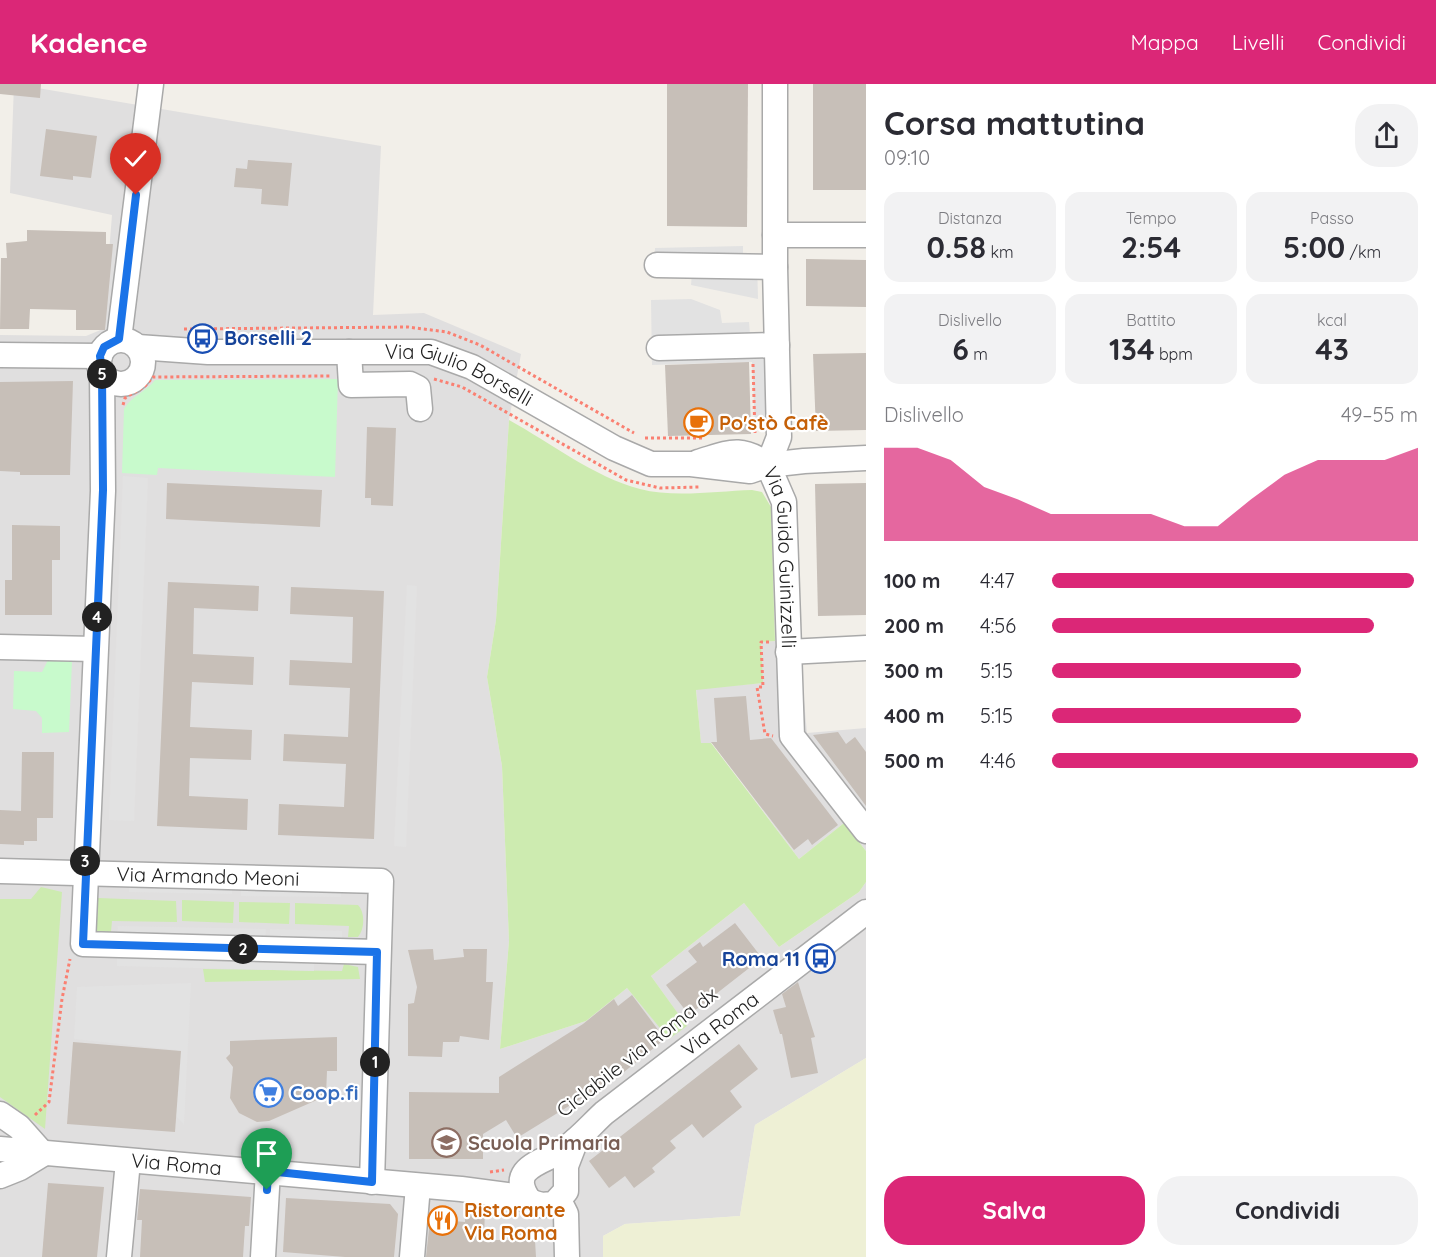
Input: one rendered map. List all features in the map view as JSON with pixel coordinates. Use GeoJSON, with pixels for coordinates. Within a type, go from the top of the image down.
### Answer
{"type":"FeatureCollection","features":[{"type":"Feature","properties":{"kind":"street"},"geometry":{"type":"LineString","coordinates":[[0,355],[107,371],[133,380],[133,350],[151,84]]}},
{"type":"Feature","properties":{"kind":"street","name":"Via Guido Guinizzelli"},"geometry":{"type":"LineString","coordinates":[[775,84],[778,437],[768,465],[784,502],[783,647],[792,736],[866,831]]}},
{"type":"Feature","properties":{"kind":"street"},"geometry":{"type":"LineString","coordinates":[[775,235],[866,235]]}},
{"type":"Feature","properties":{"kind":"street"},"geometry":{"type":"LineString","coordinates":[[657,265],[775,267]]}},
{"type":"Feature","properties":{"kind":"street"},"geometry":{"type":"LineString","coordinates":[[659,348],[777,345]]}},
{"type":"Feature","properties":{"kind":"street"},"geometry":{"type":"LineString","coordinates":[[133,350],[104,347],[107,371],[84,872],[83,944],[377,952],[372,1182]]}},
{"type":"Feature","properties":{"kind":"street","name":"Via Giulio Borselli"},"geometry":{"type":"LineString","coordinates":[[133,350],[208,352],[349,364],[431,352],[472,367],[614,448],[651,464],[691,464],[730,453],[750,452],[768,465]]}},
{"type":"Feature","properties":{"kind":"street"},"geometry":{"type":"LineString","coordinates":[[349,364],[351,386],[410,384],[418,388],[421,396],[420,410]]}},
{"type":"Feature","properties":{"kind":"street"},"geometry":{"type":"LineString","coordinates":[[768,465],[866,458]]}},
{"type":"Feature","properties":{"kind":"street"},"geometry":{"type":"LineString","coordinates":[[0,647],[95,649]]}},
{"type":"Feature","properties":{"kind":"street"},"geometry":{"type":"LineString","coordinates":[[783,647],[866,648]]}},
{"type":"Feature","properties":{"kind":"street","name":"Via Armando Meoni"},"geometry":{"type":"LineString","coordinates":[[0,871],[381,881],[377,952]]}},
{"type":"Feature","properties":{"kind":"street","name":"Via Roma"},"geometry":{"type":"LineString","coordinates":[[461,1190],[500,1185],[530,1165],[576,1140],[604,1113],[866,912]]}},
{"type":"Feature","properties":{"kind":"street"},"geometry":{"type":"LineString","coordinates":[[0,1176],[20,1168],[43,1154],[10,1121]]}},
{"type":"Feature","properties":{"kind":"street","name":"Via Roma"},"geometry":{"type":"LineString","coordinates":[[0,1149],[268,1171],[461,1190],[529,1200],[547,1206],[559,1200],[567,1185],[565,1174],[568,1158],[576,1140]]}},
{"type":"Feature","properties":{"kind":"street"},"geometry":{"type":"LineString","coordinates":[[542,1160],[553,1162],[565,1174]]}},
{"type":"Feature","properties":{"kind":"street"},"geometry":{"type":"LineString","coordinates":[[119,1257],[128,1161]]}},
{"type":"Feature","properties":{"kind":"street"},"geometry":{"type":"LineString","coordinates":[[263,1257],[268,1171]]}},
{"type":"Feature","properties":{"kind":"street"},"geometry":{"type":"LineString","coordinates":[[517,1173],[529,1200]]}},
{"type":"Feature","properties":{"kind":"street"},"geometry":{"type":"LineString","coordinates":[[412,1257],[418,1186]]}},
{"type":"Feature","properties":{"kind":"street"},"geometry":{"type":"LineString","coordinates":[[559,1200],[566,1214],[567,1257]]}},
{"type":"Feature","properties":{"kind":"path"},"geometry":{"type":"LineString","coordinates":[[124,409],[125,398],[145,387],[153,377],[349,364]]}},
{"type":"Feature","properties":{"kind":"path"},"geometry":{"type":"LineString","coordinates":[[431,378],[462,387],[626,480],[660,488],[707,487]]}},
{"type":"Feature","properties":{"kind":"path"},"geometry":{"type":"LineString","coordinates":[[778,737],[765,734],[756,687],[763,687],[761,642],[783,647]]}},
{"type":"Feature","properties":{"kind":"path"},"geometry":{"type":"LineString","coordinates":[[10,1121],[50,1102],[68,961],[83,944]]}},
{"type":"Feature","properties":{"kind":"path"},"geometry":{"type":"LineString","coordinates":[[488,1172],[517,1173]]}},
{"type":"Feature","properties":{"kind":"shaded area"},"geometry":{"type":"Polygon","coordinates":[[[14,84],[381,146],[373,315],[424,313],[521,354],[509,420],[496,620],[487,677],[502,766],[509,941],[500,1049],[586,1021],[627,988],[669,1038],[686,1025],[651,976],[744,903],[779,947],[859,892],[866,882],[866,1058],[755,1125],[740,1216],[625,1224],[603,1236],[603,1257],[0,1257],[0,335],[86,336],[103,329],[112,215],[10,193],[14,84]]]}},
{"type":"Feature","properties":{"kind":"shaded area"},"geometry":{"type":"Polygon","coordinates":[[[743,246],[743,260],[757,260],[758,299],[691,285],[692,273],[654,272],[655,248],[743,246]]]}},
{"type":"Feature","properties":{"kind":"shaded area"},"geometry":{"type":"Polygon","coordinates":[[[691,299],[720,310],[722,323],[749,322],[750,334],[768,333],[773,427],[755,427],[752,362],[652,365],[651,300],[691,299]]]}},
{"type":"Feature","properties":{"kind":"shaded area"},"geometry":{"type":"Polygon","coordinates":[[[123,476],[148,478],[134,821],[109,820],[123,476]]]}},
{"type":"Feature","properties":{"kind":"shaded area"},"geometry":{"type":"Polygon","coordinates":[[[407,585],[417,586],[406,847],[394,846],[407,585]]]}},
{"type":"Feature","properties":{"kind":"shaded area"},"geometry":{"type":"Polygon","coordinates":[[[775,641],[799,645],[807,733],[866,728],[866,851],[844,823],[799,859],[712,743],[701,744],[696,689],[762,683],[761,642],[775,641]]]}},
{"type":"Feature","properties":{"kind":"shaded area"},"geometry":{"type":"Polygon","coordinates":[[[129,883],[232,885],[232,894],[129,892],[129,883]]]}},
{"type":"Feature","properties":{"kind":"shaded area"},"geometry":{"type":"Polygon","coordinates":[[[241,885],[341,886],[341,897],[241,896],[241,885]]]}},
{"type":"Feature","properties":{"kind":"shaded area"},"geometry":{"type":"Polygon","coordinates":[[[118,926],[266,929],[265,940],[117,936],[118,926]]]}},
{"type":"Feature","properties":{"kind":"shaded area"},"geometry":{"type":"Polygon","coordinates":[[[270,929],[342,931],[342,942],[270,939],[270,929]]]}},
{"type":"Feature","properties":{"kind":"shaded area"},"geometry":{"type":"Polygon","coordinates":[[[117,955],[314,959],[314,971],[117,966],[117,955]]]}},
{"type":"Feature","properties":{"kind":"shaded area"},"geometry":{"type":"Polygon","coordinates":[[[191,983],[184,1125],[175,1115],[177,1050],[74,1039],[77,987],[191,983]]]}},
{"type":"Feature","properties":{"kind":"green space"},"geometry":{"type":"Polygon","coordinates":[[[338,379],[335,477],[158,468],[157,475],[122,473],[124,409],[155,380],[338,379]]]}},
{"type":"Feature","properties":{"kind":"green space"},"geometry":{"type":"Polygon","coordinates":[[[509,420],[589,468],[623,484],[640,489],[681,494],[752,490],[762,492],[771,507],[775,641],[761,642],[763,683],[696,690],[701,743],[711,743],[799,859],[844,823],[866,851],[866,882],[859,892],[779,947],[744,903],[651,976],[687,1026],[669,1039],[627,988],[586,1021],[500,1049],[509,941],[502,766],[487,677],[496,620],[509,420]]]}},
{"type":"Feature","properties":{"kind":"green space"},"geometry":{"type":"Polygon","coordinates":[[[48,660],[72,661],[69,732],[42,733],[42,718],[36,711],[13,709],[14,671],[42,672],[48,660]]]}},
{"type":"Feature","properties":{"kind":"green space"},"geometry":{"type":"Polygon","coordinates":[[[41,887],[62,892],[45,1129],[0,1097],[0,899],[31,899],[41,887]]]}},
{"type":"Feature","properties":{"kind":"green space"},"geometry":{"type":"Polygon","coordinates":[[[98,898],[176,901],[177,922],[112,921],[111,932],[99,933],[93,929],[94,900],[98,898]]]}},
{"type":"Feature","properties":{"kind":"green space"},"geometry":{"type":"Polygon","coordinates":[[[182,900],[234,902],[233,923],[182,921],[182,900]]]}},
{"type":"Feature","properties":{"kind":"green space"},"geometry":{"type":"Polygon","coordinates":[[[239,902],[290,903],[289,924],[239,922],[239,902]]]}},
{"type":"Feature","properties":{"kind":"green space"},"geometry":{"type":"Polygon","coordinates":[[[295,903],[358,905],[363,916],[360,934],[358,937],[348,937],[349,926],[295,924],[295,903]]]}},
{"type":"Feature","properties":{"kind":"green space"},"geometry":{"type":"Polygon","coordinates":[[[344,964],[358,967],[360,979],[205,982],[203,969],[342,971],[344,964]]]}},
{"type":"Feature","properties":{"kind":"green space"},"geometry":{"type":"Polygon","coordinates":[[[866,1058],[866,1257],[603,1257],[603,1236],[625,1224],[740,1216],[755,1125],[866,1058]]]}},
{"type":"Feature","properties":{"kind":"building"},"geometry":{"type":"Polygon","coordinates":[[[0,84],[41,84],[40,98],[0,94],[0,84]]]}},
{"type":"Feature","properties":{"kind":"building"},"geometry":{"type":"Polygon","coordinates":[[[667,84],[748,84],[747,227],[667,226],[667,84]]]}},
{"type":"Feature","properties":{"kind":"building"},"geometry":{"type":"Polygon","coordinates":[[[813,84],[866,84],[866,190],[813,190],[813,84]]]}},
{"type":"Feature","properties":{"kind":"building"},"geometry":{"type":"Polygon","coordinates":[[[46,129],[97,136],[91,178],[73,176],[73,180],[40,176],[46,129]]]}},
{"type":"Feature","properties":{"kind":"building"},"geometry":{"type":"Polygon","coordinates":[[[248,160],[292,163],[288,206],[261,204],[262,189],[234,187],[236,168],[247,169],[248,160]]]}},
{"type":"Feature","properties":{"kind":"building"},"geometry":{"type":"Polygon","coordinates":[[[27,230],[106,232],[106,244],[113,244],[105,330],[76,330],[76,310],[30,309],[29,329],[0,329],[1,258],[7,258],[6,243],[27,241],[27,230]]]}},
{"type":"Feature","properties":{"kind":"building"},"geometry":{"type":"Polygon","coordinates":[[[806,259],[866,260],[866,307],[806,306],[806,259]]]}},
{"type":"Feature","properties":{"kind":"building"},"geometry":{"type":"Polygon","coordinates":[[[866,353],[866,430],[816,431],[813,354],[866,353]]]}},
{"type":"Feature","properties":{"kind":"building"},"geometry":{"type":"Polygon","coordinates":[[[749,362],[751,434],[668,436],[665,365],[749,362]]]}},
{"type":"Feature","properties":{"kind":"building"},"geometry":{"type":"Polygon","coordinates":[[[73,381],[70,475],[20,475],[20,472],[0,471],[0,382],[73,381]]]}},
{"type":"Feature","properties":{"kind":"building"},"geometry":{"type":"Polygon","coordinates":[[[367,427],[396,428],[393,506],[371,505],[371,498],[365,498],[367,427]]]}},
{"type":"Feature","properties":{"kind":"building"},"geometry":{"type":"Polygon","coordinates":[[[167,483],[322,490],[320,527],[166,519],[167,483]]]}},
{"type":"Feature","properties":{"kind":"building"},"geometry":{"type":"Polygon","coordinates":[[[866,483],[866,615],[818,616],[815,484],[866,483]]]}},
{"type":"Feature","properties":{"kind":"building"},"geometry":{"type":"Polygon","coordinates":[[[12,525],[60,526],[60,560],[52,560],[52,615],[5,615],[5,580],[12,580],[12,525]]]}},
{"type":"Feature","properties":{"kind":"building"},"geometry":{"type":"Polygon","coordinates":[[[168,582],[259,586],[258,611],[194,608],[193,654],[254,657],[253,685],[192,682],[190,727],[252,730],[251,760],[190,758],[189,796],[248,799],[247,830],[157,826],[168,582]]]}},
{"type":"Feature","properties":{"kind":"building"},"geometry":{"type":"Polygon","coordinates":[[[291,587],[384,591],[374,839],[278,835],[279,804],[344,807],[346,764],[283,761],[284,734],[348,737],[350,688],[289,685],[290,660],[352,663],[353,617],[290,614],[291,587]]]}},
{"type":"Feature","properties":{"kind":"building"},"geometry":{"type":"Polygon","coordinates":[[[746,696],[750,740],[771,738],[838,825],[812,845],[808,839],[794,850],[711,742],[717,742],[714,698],[746,696]]]}},
{"type":"Feature","properties":{"kind":"building"},"geometry":{"type":"Polygon","coordinates":[[[838,732],[846,744],[855,737],[866,752],[866,806],[813,735],[838,732]]]}},
{"type":"Feature","properties":{"kind":"building"},"geometry":{"type":"Polygon","coordinates":[[[22,752],[54,752],[53,818],[37,818],[37,841],[24,841],[24,845],[0,844],[0,810],[21,811],[22,752]]]}},
{"type":"Feature","properties":{"kind":"building"},"geometry":{"type":"Polygon","coordinates":[[[735,923],[762,958],[689,1015],[666,985],[697,962],[688,951],[700,942],[703,947],[735,923]]]}},
{"type":"Feature","properties":{"kind":"building"},"geometry":{"type":"Polygon","coordinates":[[[433,949],[434,960],[464,957],[463,949],[487,949],[486,982],[493,982],[489,1040],[460,1036],[459,1042],[443,1042],[442,1057],[408,1056],[408,1004],[414,1003],[417,987],[408,950],[433,949]]]}},
{"type":"Feature","properties":{"kind":"building"},"geometry":{"type":"Polygon","coordinates":[[[798,982],[815,1037],[811,1038],[818,1073],[791,1078],[782,1034],[780,1034],[773,1010],[786,1007],[782,994],[798,982]]]}},
{"type":"Feature","properties":{"kind":"building"},"geometry":{"type":"Polygon","coordinates":[[[632,995],[665,1039],[624,1072],[517,1138],[506,1120],[483,1134],[483,1159],[409,1159],[409,1092],[499,1093],[499,1077],[583,1024],[614,999],[618,1006],[632,995]]]}},
{"type":"Feature","properties":{"kind":"building"},"geometry":{"type":"Polygon","coordinates":[[[337,1037],[337,1071],[327,1071],[326,1096],[269,1121],[257,1122],[239,1113],[230,1098],[233,1067],[226,1058],[230,1054],[230,1041],[337,1037]]]}},
{"type":"Feature","properties":{"kind":"building"},"geometry":{"type":"Polygon","coordinates":[[[73,1042],[181,1051],[175,1132],[67,1124],[73,1042]]]}},
{"type":"Feature","properties":{"kind":"building"},"geometry":{"type":"Polygon","coordinates":[[[739,1044],[758,1069],[730,1091],[742,1107],[703,1138],[692,1124],[670,1141],[676,1148],[652,1168],[655,1172],[634,1188],[625,1176],[609,1188],[589,1161],[739,1044]]]}},
{"type":"Feature","properties":{"kind":"building"},"geometry":{"type":"Polygon","coordinates":[[[48,1183],[104,1187],[97,1257],[42,1257],[48,1183]]]}},
{"type":"Feature","properties":{"kind":"building"},"geometry":{"type":"Polygon","coordinates":[[[140,1189],[251,1197],[249,1226],[245,1226],[243,1257],[140,1257],[142,1220],[137,1220],[140,1189]]]}},
{"type":"Feature","properties":{"kind":"building"},"geometry":{"type":"Polygon","coordinates":[[[286,1198],[390,1204],[398,1214],[394,1257],[345,1257],[283,1252],[286,1198]]]}},
{"type":"Feature","properties":{"kind":"building"},"geometry":{"type":"Polygon","coordinates":[[[466,1204],[485,1207],[484,1240],[535,1240],[536,1257],[426,1257],[430,1219],[465,1222],[466,1204]]]}},
{"type":"Feature","properties":{"kind":"place","name":"Borselli 2"},"geometry":{"type":"Point","coordinates":[203,338]}},
{"type":"Feature","properties":{"kind":"place","name":"Po'stò Cafè"},"geometry":{"type":"Point","coordinates":[698,423]}},
{"type":"Feature","properties":{"kind":"place","name":"Roma 11"},"geometry":{"type":"Point","coordinates":[821,959]}},
{"type":"Feature","properties":{"kind":"place","name":"Coop.fi"},"geometry":{"type":"Point","coordinates":[269,1093]}},
{"type":"Feature","properties":{"kind":"place","name":"Scuola Primaria"},"geometry":{"type":"Point","coordinates":[447,1143]}},
{"type":"Feature","properties":{"kind":"place","name":"Ristorante Via Roma"},"geometry":{"type":"Point","coordinates":[443,1221]}},
{"type":"Feature","properties":{"kind":"route"},"geometry":{"type":"LineString","coordinates":[[136,195],[119,339],[104,347],[99,364],[102,373],[103,477],[84,872],[83,944],[377,952],[372,1182],[268,1171],[267,1190]]}}]}
